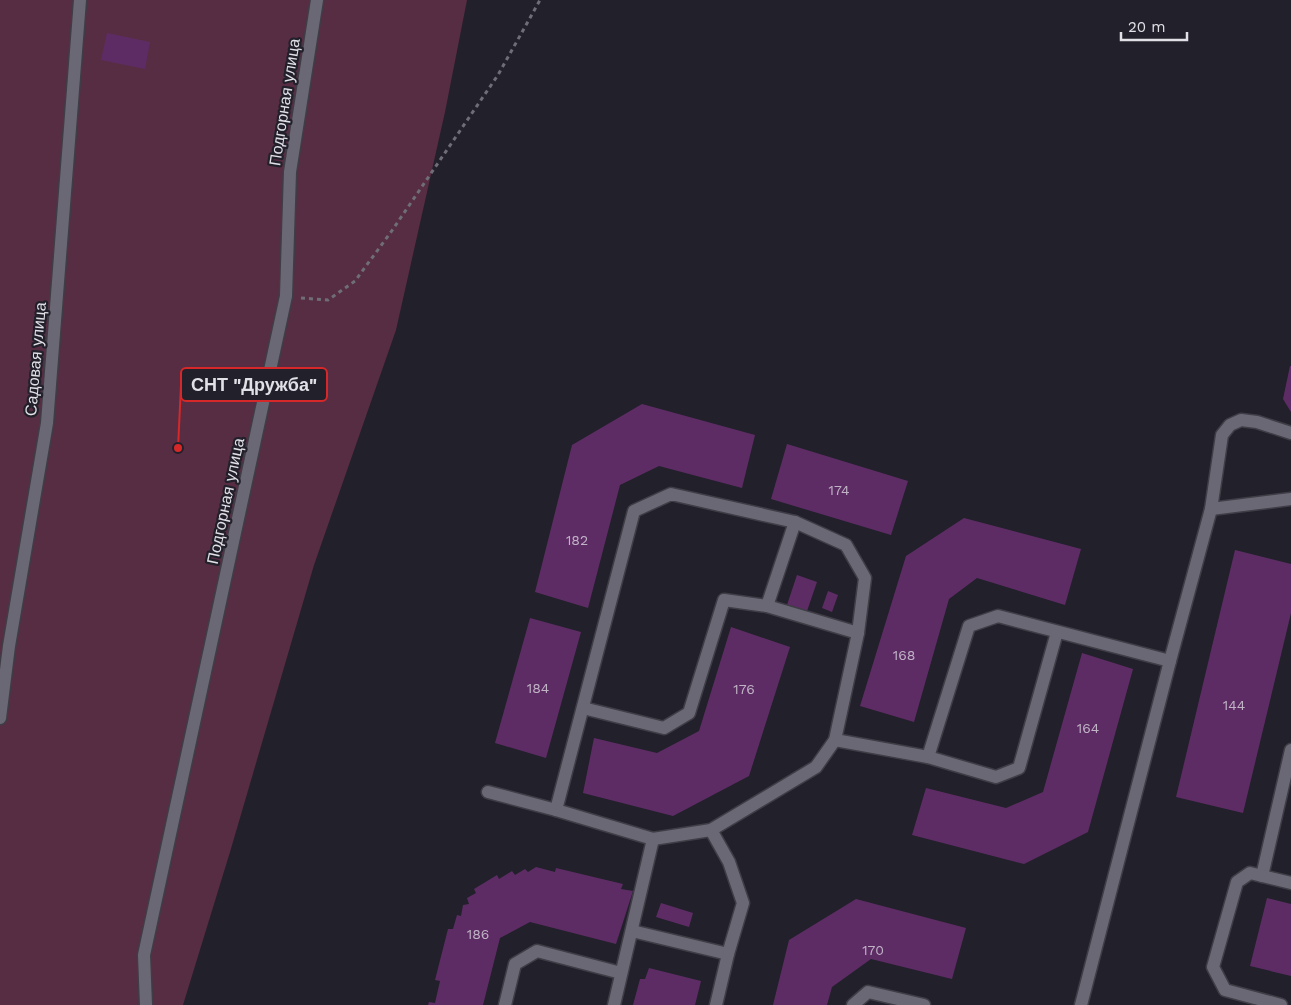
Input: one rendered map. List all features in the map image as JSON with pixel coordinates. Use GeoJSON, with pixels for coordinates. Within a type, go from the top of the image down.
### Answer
{"type":"FeatureCollection","features":[{"type":"Feature","properties":{"kind":"lane","name":"Садовая улица"},"geometry":{"type":"LineString","coordinates":[[0,718],[9,646],[47,423],[80,0]]}},
{"type":"Feature","properties":{"kind":"lane","name":"Подгорная улица"},"geometry":{"type":"LineString","coordinates":[[146,1005],[144,955],[286,296],[290,172],[317,0]]}},
{"type":"Feature","properties":{"kind":"lane"},"geometry":{"type":"LineString","coordinates":[[1081,1005],[1211,509],[1222,435],[1230,426],[1241,420],[1257,422],[1291,433]]}},
{"type":"Feature","properties":{"kind":"lane"},"geometry":{"type":"LineString","coordinates":[[488,792],[654,839],[711,830],[816,767],[835,740],[858,633],[865,578],[846,545],[795,522],[671,494],[634,512],[556,810]]}},
{"type":"Feature","properties":{"kind":"lane"},"geometry":{"type":"LineString","coordinates":[[1211,509],[1291,498]]}},
{"type":"Feature","properties":{"kind":"lane"},"geometry":{"type":"LineString","coordinates":[[767,606],[795,522]]}},
{"type":"Feature","properties":{"kind":"lane"},"geometry":{"type":"LineString","coordinates":[[583,708],[664,728],[689,713],[724,600],[767,606],[858,633]]}},
{"type":"Feature","properties":{"kind":"lane"},"geometry":{"type":"LineString","coordinates":[[928,757],[970,626],[998,616],[1170,661]]}},
{"type":"Feature","properties":{"kind":"lane"},"geometry":{"type":"LineString","coordinates":[[835,740],[928,757],[996,778],[1019,768],[1057,632]]}},
{"type":"Feature","properties":{"kind":"lane"},"geometry":{"type":"LineString","coordinates":[[1262,876],[1291,750]]}},
{"type":"Feature","properties":{"kind":"lane"},"geometry":{"type":"LineString","coordinates":[[711,830],[729,862],[743,903],[716,1005]]}},
{"type":"Feature","properties":{"kind":"lane"},"geometry":{"type":"LineString","coordinates":[[614,1005],[654,839]]}},
{"type":"Feature","properties":{"kind":"lane"},"geometry":{"type":"LineString","coordinates":[[1281,1005],[1240,1000],[1225,990],[1213,967],[1237,882],[1250,873],[1291,883]]}},
{"type":"Feature","properties":{"kind":"lane"},"geometry":{"type":"LineString","coordinates":[[632,931],[728,954]]}},
{"type":"Feature","properties":{"kind":"lane"},"geometry":{"type":"LineString","coordinates":[[505,1005],[515,964],[538,951],[621,973]]}},
{"type":"Feature","properties":{"kind":"lane"},"geometry":{"type":"LineString","coordinates":[[853,1005],[868,992],[924,1005]]}},
{"type":"Feature","properties":{"kind":"path"},"geometry":{"type":"LineString","coordinates":[[286,296],[328,300],[355,281],[391,232],[498,75],[540,0]]}},
{"type":"Feature","properties":{"kind":"shaded area"},"geometry":{"type":"Polygon","coordinates":[[[0,0],[467,0],[445,112],[396,330],[314,565],[183,1005],[0,1005],[0,0]]]}},
{"type":"Feature","properties":{"kind":"building"},"geometry":{"type":"Polygon","coordinates":[[[107,33],[150,42],[145,69],[101,60],[107,33]]]}},
{"type":"Feature","properties":{"kind":"building"},"geometry":{"type":"Polygon","coordinates":[[[1291,366],[1291,412],[1283,399],[1291,366]]]}},
{"type":"Feature","properties":{"kind":"building"},"geometry":{"type":"Polygon","coordinates":[[[642,404],[755,435],[742,488],[659,466],[620,485],[588,608],[535,592],[572,445],[642,404]]]}},
{"type":"Feature","properties":{"kind":"building"},"geometry":{"type":"Polygon","coordinates":[[[787,444],[908,481],[891,535],[771,499],[787,444]]]}},
{"type":"Feature","properties":{"kind":"building"},"geometry":{"type":"Polygon","coordinates":[[[964,518],[1081,549],[1065,605],[977,578],[949,599],[914,722],[860,706],[906,556],[964,518]]]}},
{"type":"Feature","properties":{"kind":"building"},"geometry":{"type":"Polygon","coordinates":[[[1235,550],[1291,564],[1291,613],[1243,813],[1176,797],[1235,550]]]}},
{"type":"Feature","properties":{"kind":"building"},"geometry":{"type":"Polygon","coordinates":[[[797,575],[817,582],[807,611],[787,605],[797,575]]]}},
{"type":"Feature","properties":{"kind":"building"},"geometry":{"type":"Polygon","coordinates":[[[828,591],[838,595],[832,612],[822,608],[828,591]]]}},
{"type":"Feature","properties":{"kind":"building"},"geometry":{"type":"Polygon","coordinates":[[[530,618],[581,632],[546,758],[495,743],[530,618]]]}},
{"type":"Feature","properties":{"kind":"building"},"geometry":{"type":"Polygon","coordinates":[[[731,627],[790,647],[749,776],[673,816],[583,793],[594,738],[657,753],[699,731],[731,627]]]}},
{"type":"Feature","properties":{"kind":"building"},"geometry":{"type":"Polygon","coordinates":[[[1082,653],[1133,669],[1088,832],[1024,864],[912,835],[926,788],[1006,808],[1043,792],[1082,653]]]}},
{"type":"Feature","properties":{"kind":"building"},"geometry":{"type":"Polygon","coordinates":[[[536,867],[555,872],[556,868],[623,884],[621,889],[633,891],[616,944],[530,922],[500,938],[483,1005],[428,1005],[429,1002],[435,1003],[440,981],[435,980],[448,929],[453,929],[457,915],[461,916],[463,905],[469,904],[467,898],[476,893],[474,889],[497,875],[499,879],[512,871],[515,875],[525,869],[528,872],[536,867]]]}},
{"type":"Feature","properties":{"kind":"building"},"geometry":{"type":"Polygon","coordinates":[[[1267,898],[1291,904],[1291,976],[1250,966],[1267,898]]]}},
{"type":"Feature","properties":{"kind":"building"},"geometry":{"type":"Polygon","coordinates":[[[856,899],[966,928],[952,979],[871,959],[832,987],[827,1005],[773,1005],[789,940],[856,899]]]}},
{"type":"Feature","properties":{"kind":"building"},"geometry":{"type":"Polygon","coordinates":[[[661,903],[693,913],[689,927],[656,917],[661,903]]]}},
{"type":"Feature","properties":{"kind":"building"},"geometry":{"type":"Polygon","coordinates":[[[649,968],[701,981],[695,1005],[633,1005],[640,979],[645,979],[649,968]]]}},
{"type":"Feature","properties":{"kind":"place","name":"СНТ \"Дружба\""},"geometry":{"type":"Point","coordinates":[178,448]}}]}
